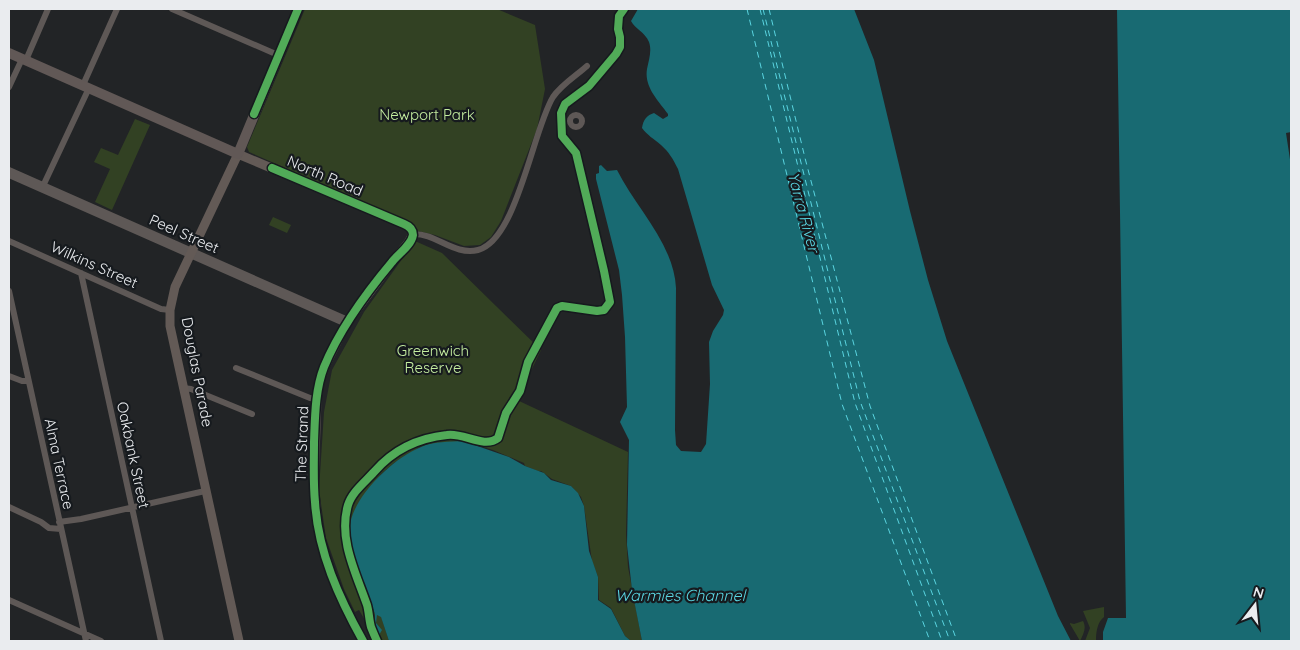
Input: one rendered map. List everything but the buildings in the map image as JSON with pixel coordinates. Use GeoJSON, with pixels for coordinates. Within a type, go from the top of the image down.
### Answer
{"type":"FeatureCollection","features":[{"type":"Feature","properties":{"kind":"main road","name":"Douglas Parade"},"geometry":{"type":"LineString","coordinates":[[238,154],[298,9]]}},
{"type":"Feature","properties":{"kind":"main road","name":"North Road"},"geometry":{"type":"LineString","coordinates":[[9,53],[238,154]]}},
{"type":"Feature","properties":{"kind":"street"},"geometry":{"type":"LineString","coordinates":[[9,87],[48,9]]}},
{"type":"Feature","properties":{"kind":"street"},"geometry":{"type":"LineString","coordinates":[[44,186],[117,9]]}},
{"type":"Feature","properties":{"kind":"street"},"geometry":{"type":"LineString","coordinates":[[172,9],[278,55]]}},
{"type":"Feature","properties":{"kind":"street"},"geometry":{"type":"LineString","coordinates":[[410,235],[427,235],[457,248],[472,250],[483,248],[496,239],[502,230],[525,175],[544,114],[554,95],[587,66]]}},
{"type":"Feature","properties":{"kind":"street","name":"North Road"},"geometry":{"type":"LineString","coordinates":[[238,154],[408,226],[410,235]]}},
{"type":"Feature","properties":{"kind":"street","name":"Douglas Parade"},"geometry":{"type":"LineString","coordinates":[[238,154],[175,287],[170,310],[172,339],[239,641]]}},
{"type":"Feature","properties":{"kind":"street","name":"Peel Street"},"geometry":{"type":"LineString","coordinates":[[9,170],[190,253]]}},
{"type":"Feature","properties":{"kind":"street","name":"Peel Street"},"geometry":{"type":"LineString","coordinates":[[9,175],[347,322]]}},
{"type":"Feature","properties":{"kind":"street","name":"The Strand"},"geometry":{"type":"LineString","coordinates":[[362,641],[343,603],[326,561],[318,527],[314,484],[317,399],[319,383],[325,366],[347,322],[410,235]]}},
{"type":"Feature","properties":{"kind":"street","name":"Wilkins Street"},"geometry":{"type":"LineString","coordinates":[[9,241],[161,308],[170,310]]}},
{"type":"Feature","properties":{"kind":"street","name":"Oakbank Street"},"geometry":{"type":"LineString","coordinates":[[81,273],[162,641]]}},
{"type":"Feature","properties":{"kind":"street","name":"Alma Terrace"},"geometry":{"type":"LineString","coordinates":[[9,291],[86,641]]}},
{"type":"Feature","properties":{"kind":"street"},"geometry":{"type":"LineString","coordinates":[[236,368],[310,398],[317,399]]}},
{"type":"Feature","properties":{"kind":"street"},"geometry":{"type":"LineString","coordinates":[[9,376],[22,381],[28,381]]}},
{"type":"Feature","properties":{"kind":"street"},"geometry":{"type":"LineString","coordinates":[[183,388],[191,389],[252,414]]}},
{"type":"Feature","properties":{"kind":"street"},"geometry":{"type":"LineString","coordinates":[[9,507],[40,521],[60,525],[206,491]]}},
{"type":"Feature","properties":{"kind":"street"},"geometry":{"type":"LineString","coordinates":[[9,600],[101,641]]}},
{"type":"Feature","properties":{"kind":"green space","name":"Newport Park"},"geometry":{"type":"Polygon","coordinates":[[[305,9],[497,9],[535,25],[545,89],[537,129],[501,221],[491,237],[480,245],[464,246],[418,231],[411,223],[249,152],[247,147],[305,9]]]}},
{"type":"Feature","properties":{"kind":"green space"},"geometry":{"type":"Polygon","coordinates":[[[135,119],[150,125],[112,210],[95,202],[110,169],[94,162],[101,148],[118,155],[135,119]]]}},
{"type":"Feature","properties":{"kind":"green space"},"geometry":{"type":"Polygon","coordinates":[[[273,217],[291,225],[287,233],[269,225],[273,217]]]}},
{"type":"Feature","properties":{"kind":"green space","name":"Greenwich Reserve"},"geometry":{"type":"Polygon","coordinates":[[[415,241],[442,253],[541,350],[517,400],[628,452],[626,534],[628,567],[642,641],[631,641],[625,636],[611,608],[599,600],[598,577],[592,561],[581,497],[571,486],[552,479],[541,471],[525,466],[524,463],[493,450],[463,441],[420,447],[394,463],[381,474],[368,491],[351,521],[353,546],[374,612],[381,616],[389,641],[377,641],[359,610],[355,612],[344,589],[326,538],[319,490],[324,412],[332,370],[364,312],[415,241]]]}},
{"type":"Feature","properties":{"kind":"green space"},"geometry":{"type":"Polygon","coordinates":[[[1104,607],[1104,617],[1098,625],[1096,641],[1085,641],[1090,628],[1083,611],[1104,607]]]}},
{"type":"Feature","properties":{"kind":"green space"},"geometry":{"type":"Polygon","coordinates":[[[1083,621],[1085,629],[1080,641],[1070,623],[1074,624],[1083,621]]]}},
{"type":"Feature","properties":{"kind":"water"},"geometry":{"type":"Polygon","coordinates":[[[638,9],[854,9],[874,60],[910,211],[928,280],[947,341],[1058,616],[1071,641],[642,641],[632,590],[627,545],[629,440],[620,422],[627,407],[622,295],[619,270],[596,179],[596,174],[599,173],[599,166],[601,165],[607,171],[617,170],[661,241],[669,256],[674,272],[676,288],[675,430],[676,445],[681,451],[701,452],[706,444],[710,384],[709,342],[724,310],[712,285],[678,169],[666,150],[642,128],[644,120],[649,115],[654,113],[663,119],[668,114],[653,93],[648,82],[647,69],[650,45],[645,36],[631,21],[638,9]]]}},
{"type":"Feature","properties":{"kind":"water"},"geometry":{"type":"Polygon","coordinates":[[[1117,9],[1291,9],[1291,132],[1286,133],[1291,166],[1291,641],[1103,641],[1103,632],[1108,618],[1126,618],[1117,9]]]}},
{"type":"Feature","properties":{"kind":"water"},"geometry":{"type":"Polygon","coordinates":[[[463,441],[509,457],[525,466],[544,473],[551,480],[571,486],[578,493],[584,506],[589,551],[598,577],[598,600],[611,609],[625,636],[631,641],[389,641],[381,617],[377,615],[376,623],[382,630],[379,635],[375,634],[373,627],[375,616],[356,561],[351,540],[351,520],[355,509],[369,487],[389,467],[411,452],[431,444],[463,441]]]}},
{"type":"Feature","properties":{"kind":"ferry route"},"geometry":{"type":"LineString","coordinates":[[747,9],[842,404],[930,641]]}},
{"type":"Feature","properties":{"kind":"ferry route"},"geometry":{"type":"LineString","coordinates":[[760,9],[855,403],[942,641]]}},
{"type":"Feature","properties":{"kind":"ferry route"},"geometry":{"type":"LineString","coordinates":[[763,9],[860,401],[950,641]]}},
{"type":"Feature","properties":{"kind":"ferry route"},"geometry":{"type":"LineString","coordinates":[[769,9],[805,158],[870,406],[957,641]]}},
{"type":"Feature","properties":{"kind":"cycle path"},"geometry":{"type":"LineString","coordinates":[[254,114],[298,9]]}},
{"type":"Feature","properties":{"kind":"cycle path"},"geometry":{"type":"LineString","coordinates":[[377,641],[371,627],[367,605],[347,543],[345,518],[352,496],[389,457],[416,442],[447,435],[486,442],[498,438],[506,413],[520,391],[528,362],[557,308],[562,306],[597,311],[604,310],[610,302],[576,153],[562,136],[561,113],[565,104],[589,86],[616,54],[620,47],[619,16],[624,9]]}},
{"type":"Feature","properties":{"kind":"cycle path"},"geometry":{"type":"LineString","coordinates":[[272,168],[406,225],[413,233],[410,243],[373,286],[338,338],[324,367],[317,394],[314,494],[320,539],[338,591],[363,641]]}},
{"type":"Feature","properties":{"kind":"water label","name":"Yarra River"},"geometry":{"type":"Point","coordinates":[804,212]}},
{"type":"Feature","properties":{"kind":"water label","name":"Warmies Channel"},"geometry":{"type":"Point","coordinates":[680,595]}}]}
